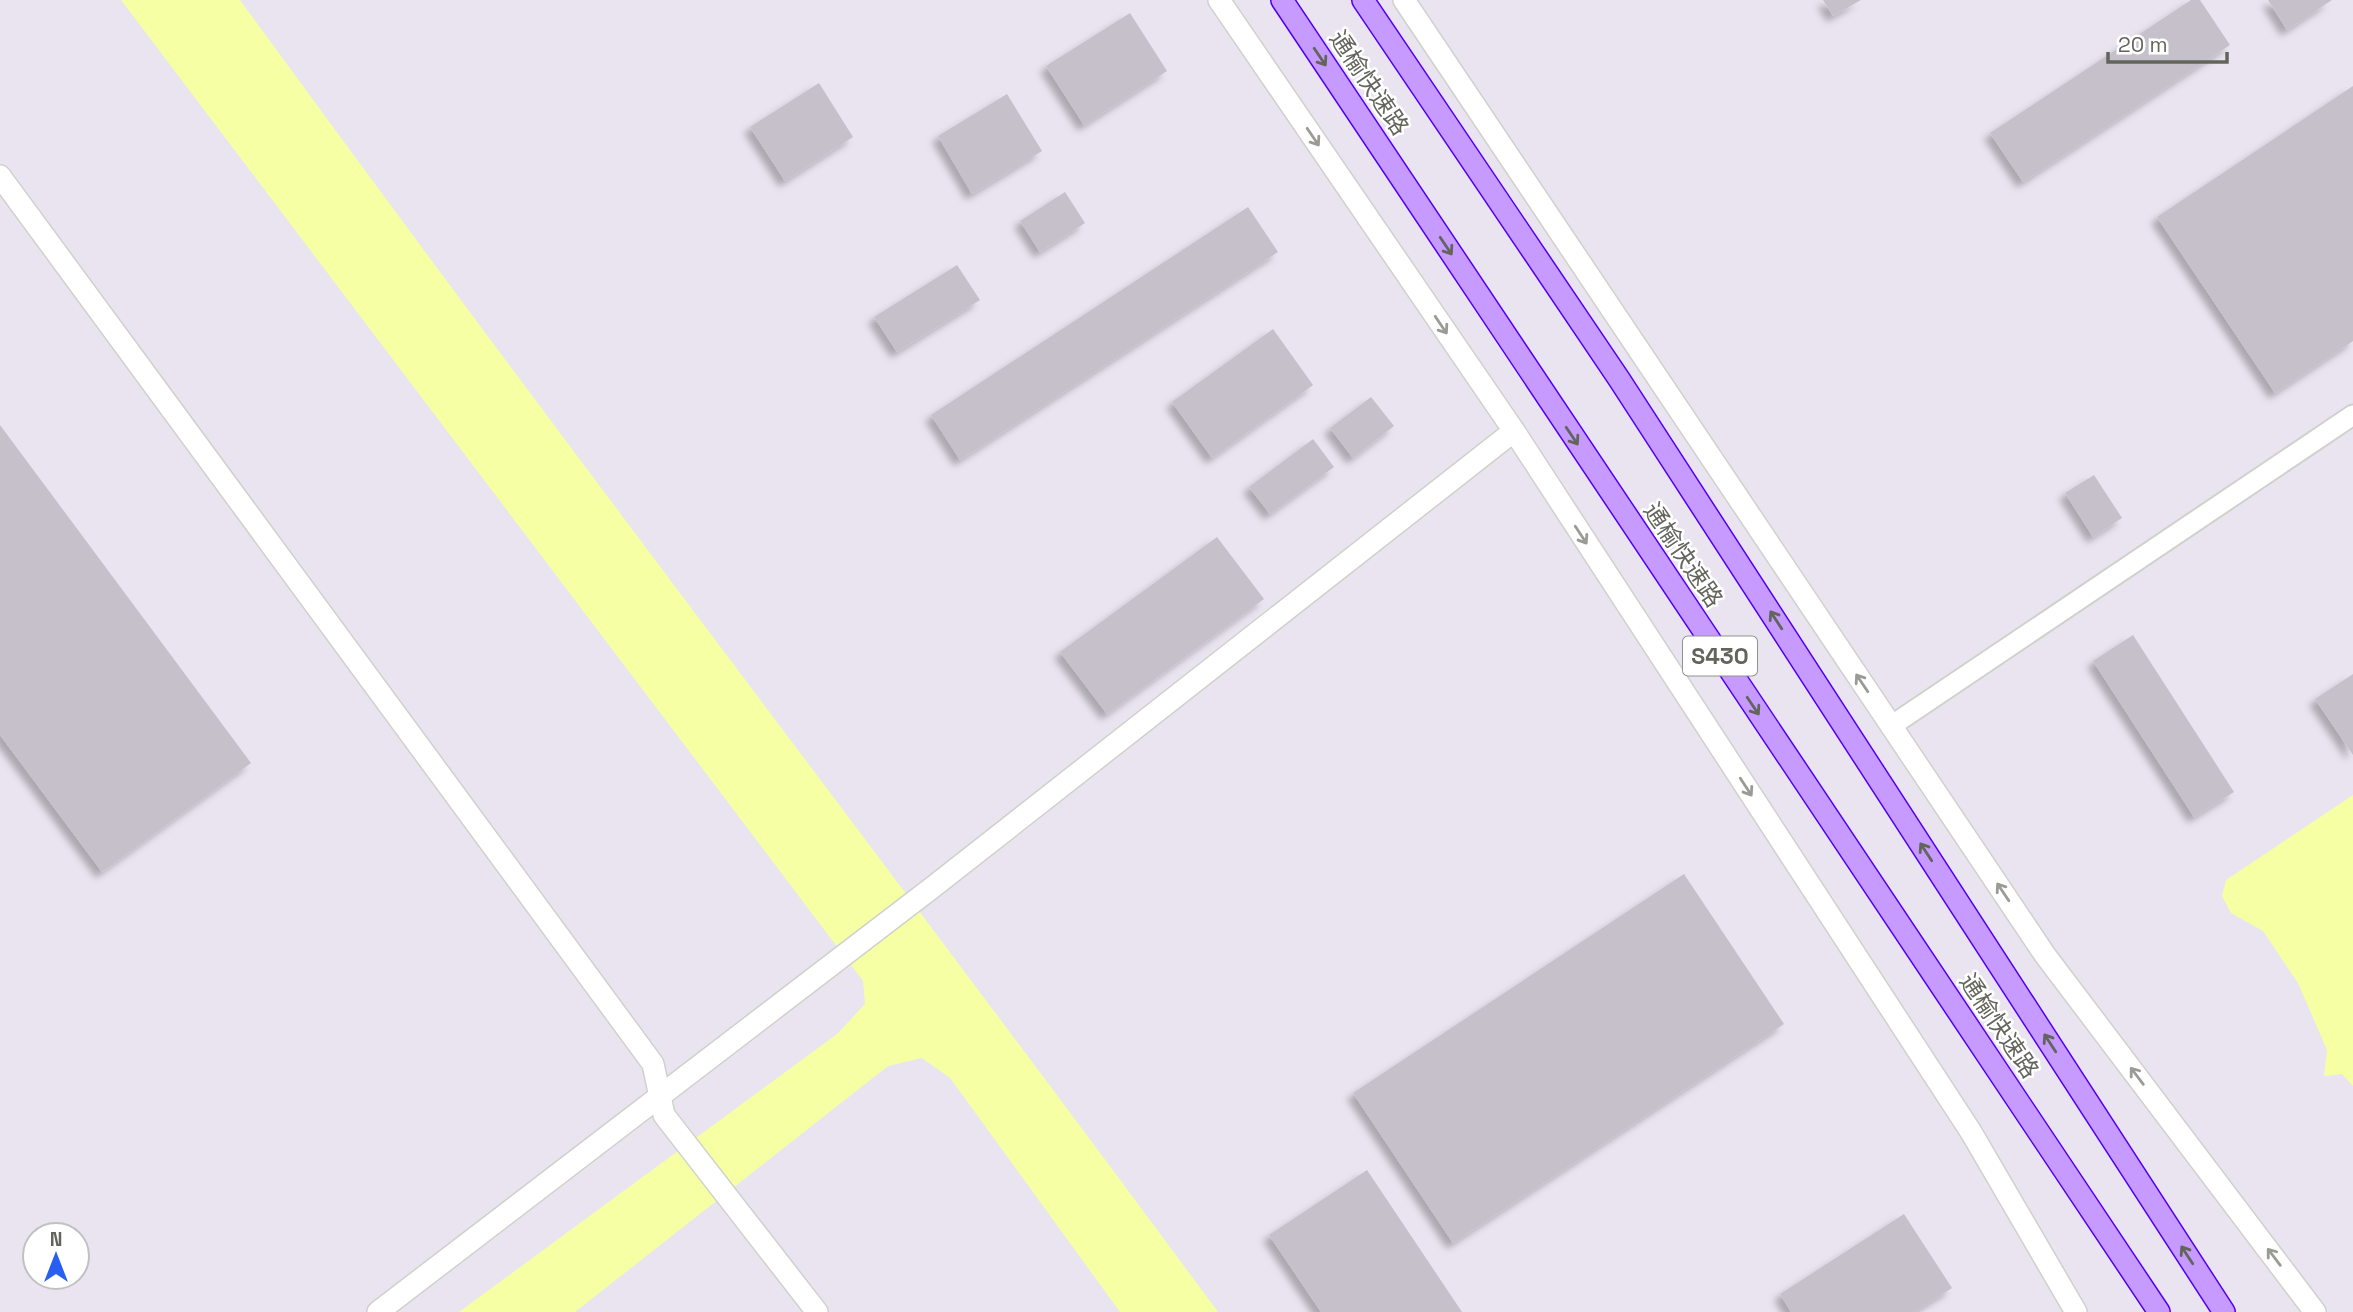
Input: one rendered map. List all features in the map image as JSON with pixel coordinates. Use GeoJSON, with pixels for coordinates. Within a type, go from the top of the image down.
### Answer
{"type":"FeatureCollection","features":[{"type":"Feature","properties":{"kind":"highway","name":"通榆快速路"},"geometry":{"type":"LineString","coordinates":[[1282,0],[2159,1312]]}},
{"type":"Feature","properties":{"kind":"highway","name":"通榆快速路"},"geometry":{"type":"LineString","coordinates":[[1363,0],[1619,379],[2224,1312]]}},
{"type":"Feature","properties":{"kind":"street"},"geometry":{"type":"LineString","coordinates":[[1219,0],[1514,431],[1970,1132],[2076,1312]]}},
{"type":"Feature","properties":{"kind":"street"},"geometry":{"type":"LineString","coordinates":[[1404,0],[2045,956],[2315,1312]]}},
{"type":"Feature","properties":{"kind":"street"},"geometry":{"type":"LineString","coordinates":[[0,176],[653,1064],[664,1115],[817,1312]]}},
{"type":"Feature","properties":{"kind":"street"},"geometry":{"type":"LineString","coordinates":[[378,1312],[933,887],[1514,431]]}},
{"type":"Feature","properties":{"kind":"lane"},"geometry":{"type":"LineString","coordinates":[[1891,726],[2353,415]]}},
{"type":"Feature","properties":{"kind":"shaded area"},"geometry":{"type":"Polygon","coordinates":[[[121,0],[240,0],[1218,1312],[1120,1312],[950,1078],[922,1058],[888,1066],[575,1312],[459,1312],[837,1034],[865,1004],[863,981],[121,0]]]}},
{"type":"Feature","properties":{"kind":"shaded area"},"geometry":{"type":"Polygon","coordinates":[[[2353,795],[2353,1086],[2342,1074],[2324,1076],[2327,1050],[2298,983],[2263,931],[2231,913],[2222,896],[2226,880],[2353,795]]]}},
{"type":"Feature","properties":{"kind":"building"},"geometry":{"type":"Polygon","coordinates":[[[1823,0],[1861,0],[1833,16],[1823,0]]]}},
{"type":"Feature","properties":{"kind":"building"},"geometry":{"type":"Polygon","coordinates":[[[2191,0],[2200,0],[2230,45],[2023,182],[1990,133],[2191,0]]]}},
{"type":"Feature","properties":{"kind":"building"},"geometry":{"type":"Polygon","coordinates":[[[2268,0],[2332,0],[2287,30],[2268,0]]]}},
{"type":"Feature","properties":{"kind":"building"},"geometry":{"type":"Polygon","coordinates":[[[1130,13],[1167,71],[1084,125],[1046,66],[1130,13]]]}},
{"type":"Feature","properties":{"kind":"building"},"geometry":{"type":"Polygon","coordinates":[[[819,83],[853,137],[785,181],[750,127],[819,83]]]}},
{"type":"Feature","properties":{"kind":"building"},"geometry":{"type":"Polygon","coordinates":[[[2353,86],[2353,341],[2275,393],[2157,217],[2353,86]]]}},
{"type":"Feature","properties":{"kind":"building"},"geometry":{"type":"Polygon","coordinates":[[[1007,94],[1042,151],[972,194],[938,136],[1007,94]]]}},
{"type":"Feature","properties":{"kind":"building"},"geometry":{"type":"Polygon","coordinates":[[[1065,192],[1085,223],[1040,252],[1020,221],[1065,192]]]}},
{"type":"Feature","properties":{"kind":"building"},"geometry":{"type":"Polygon","coordinates":[[[1248,207],[1278,252],[960,460],[931,415],[1248,207]]]}},
{"type":"Feature","properties":{"kind":"building"},"geometry":{"type":"Polygon","coordinates":[[[957,265],[980,300],[897,352],[874,317],[957,265]]]}},
{"type":"Feature","properties":{"kind":"building"},"geometry":{"type":"Polygon","coordinates":[[[1273,329],[1313,385],[1212,458],[1172,402],[1273,329]]]}},
{"type":"Feature","properties":{"kind":"building"},"geometry":{"type":"Polygon","coordinates":[[[1371,397],[1394,426],[1353,458],[1330,428],[1371,397]]]}},
{"type":"Feature","properties":{"kind":"building"},"geometry":{"type":"Polygon","coordinates":[[[0,425],[251,763],[102,872],[0,735],[0,425]]]}},
{"type":"Feature","properties":{"kind":"building"},"geometry":{"type":"Polygon","coordinates":[[[1313,439],[1334,467],[1270,514],[1249,487],[1313,439]]]}},
{"type":"Feature","properties":{"kind":"building"},"geometry":{"type":"Polygon","coordinates":[[[2094,475],[2122,518],[2093,537],[2065,493],[2094,475]]]}},
{"type":"Feature","properties":{"kind":"building"},"geometry":{"type":"Polygon","coordinates":[[[1217,537],[1264,599],[1107,714],[1060,652],[1217,537]]]}},
{"type":"Feature","properties":{"kind":"building"},"geometry":{"type":"Polygon","coordinates":[[[2133,635],[2234,792],[2194,817],[2093,661],[2133,635]]]}},
{"type":"Feature","properties":{"kind":"building"},"geometry":{"type":"Polygon","coordinates":[[[2353,674],[2353,755],[2315,699],[2353,674]]]}},
{"type":"Feature","properties":{"kind":"building"},"geometry":{"type":"Polygon","coordinates":[[[1684,874],[1784,1024],[1453,1243],[1353,1093],[1684,874]]]}},
{"type":"Feature","properties":{"kind":"building"},"geometry":{"type":"Polygon","coordinates":[[[1367,1170],[1462,1312],[1321,1312],[1269,1235],[1367,1170]]]}},
{"type":"Feature","properties":{"kind":"building"},"geometry":{"type":"Polygon","coordinates":[[[1904,1214],[1952,1288],[1914,1312],[1791,1312],[1780,1294],[1904,1214]]]}}]}
